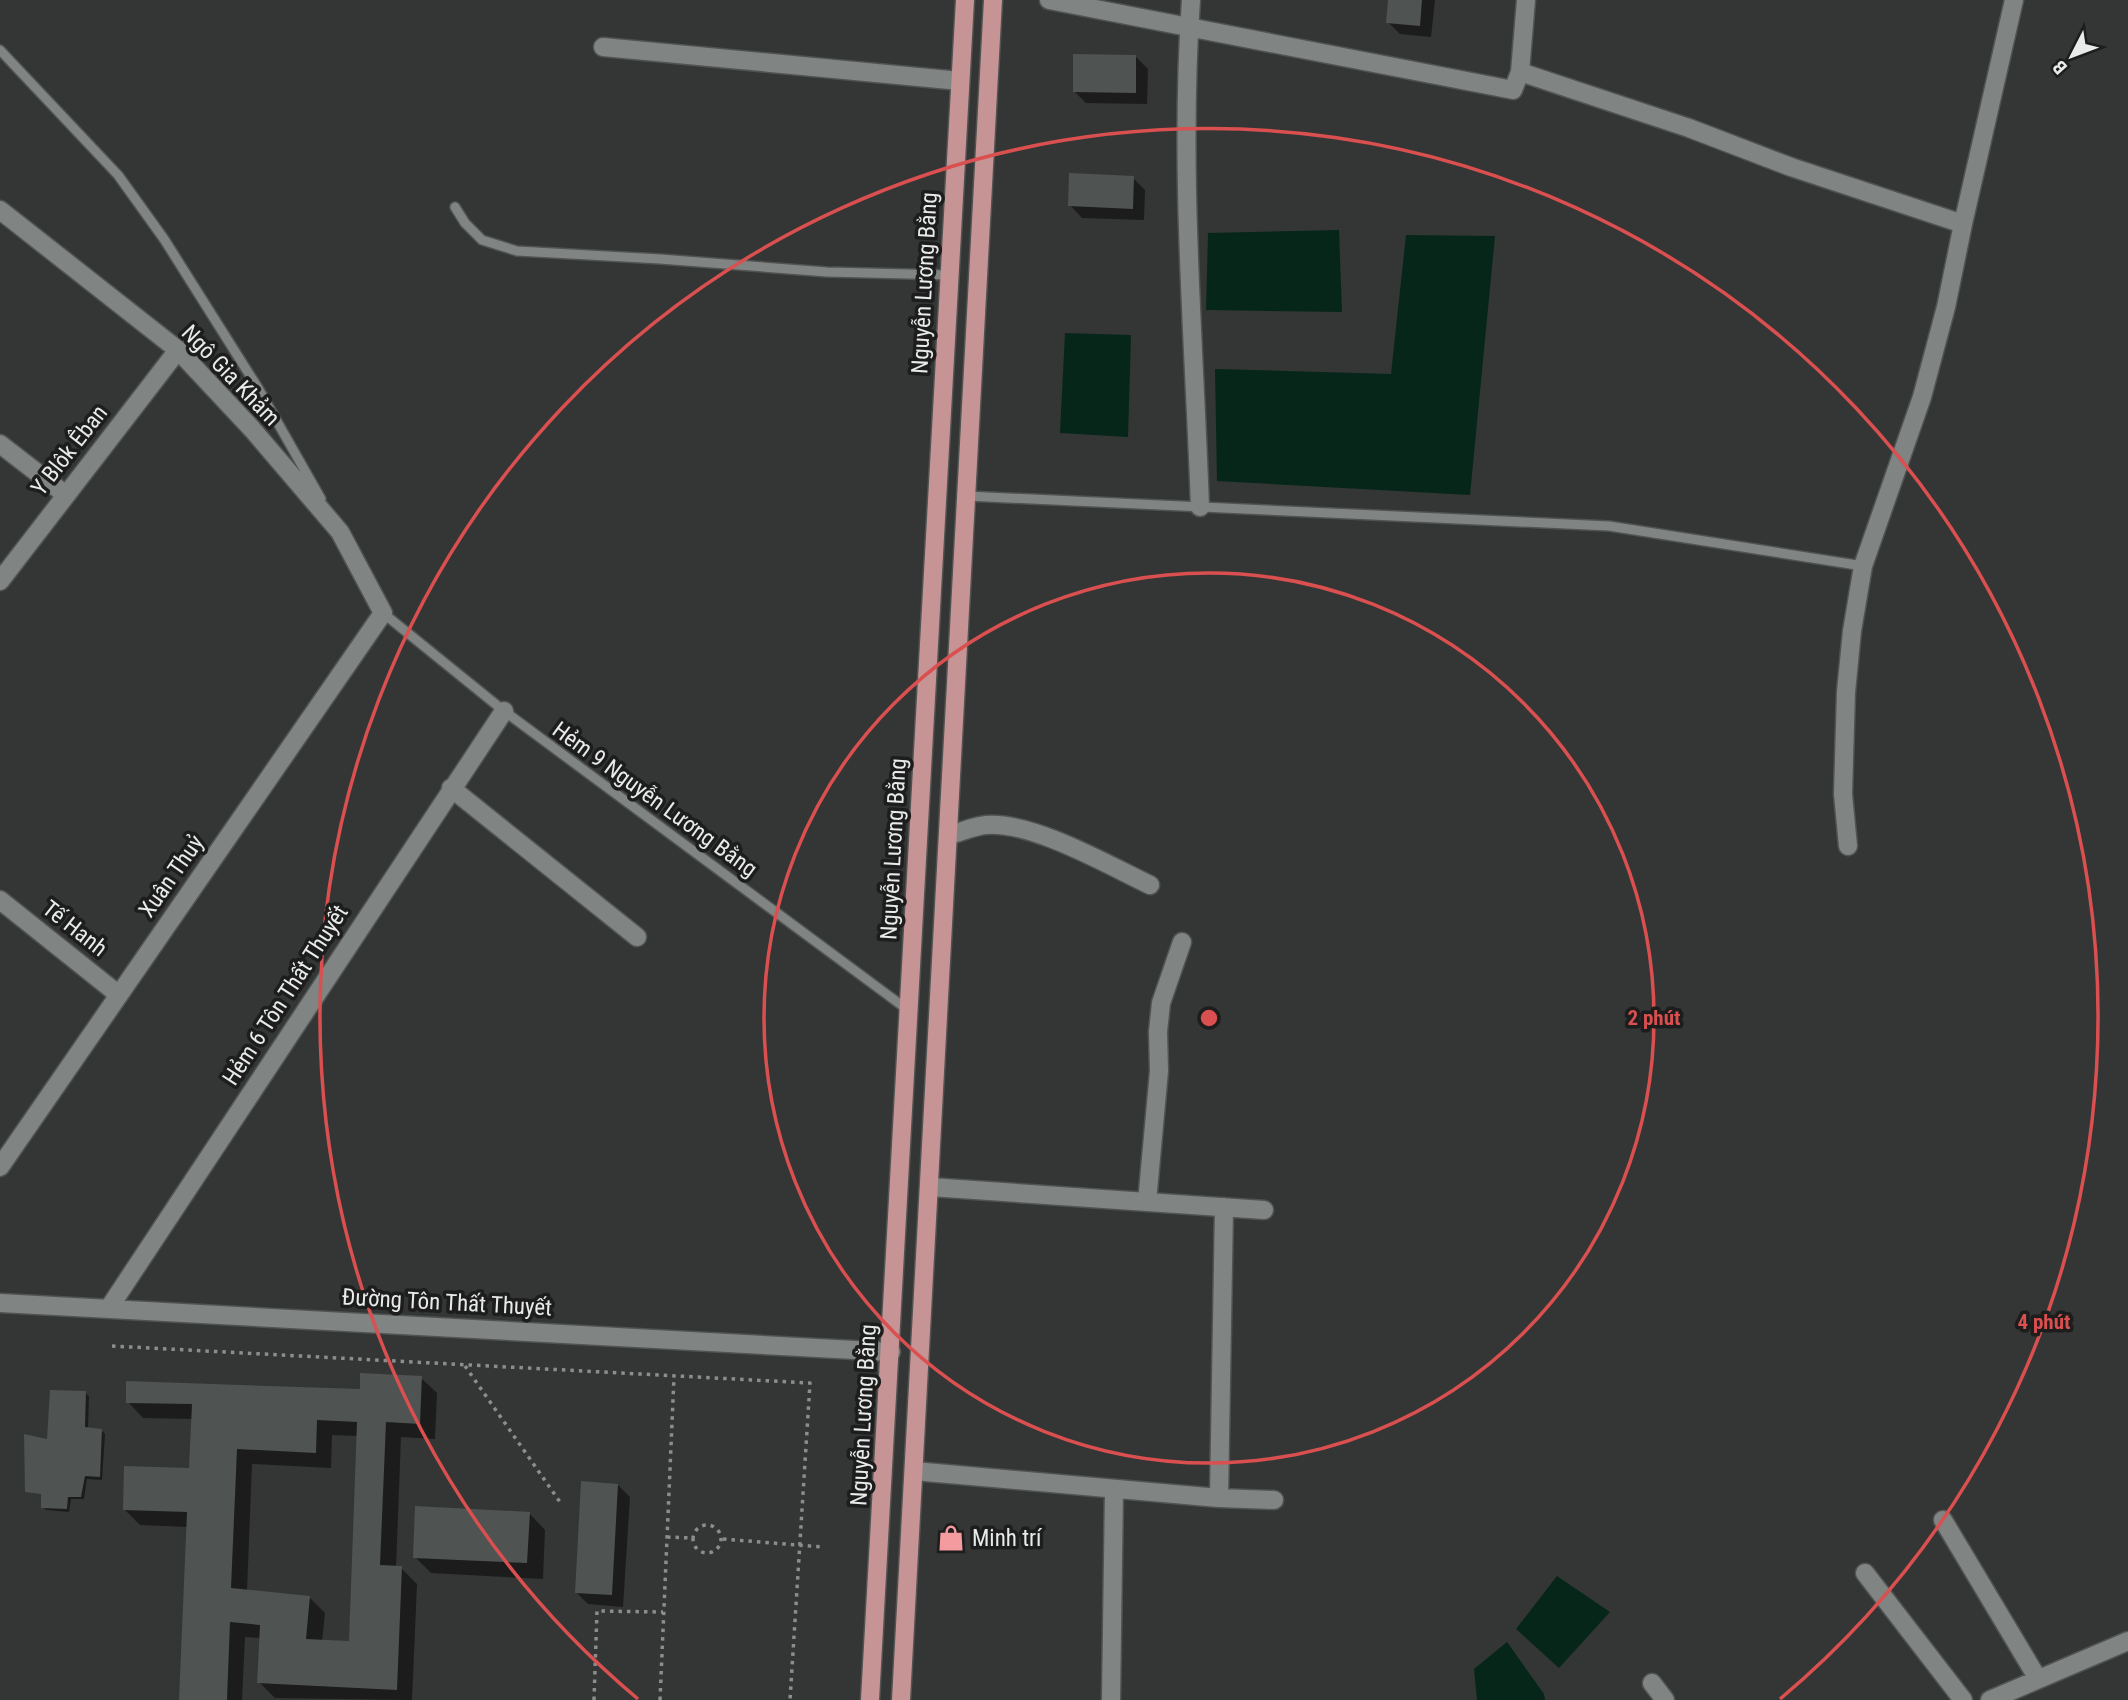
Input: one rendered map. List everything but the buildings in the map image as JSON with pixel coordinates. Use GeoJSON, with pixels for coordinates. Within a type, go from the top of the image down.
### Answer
{"type":"FeatureCollection","features":[{"type":"Feature","properties":{"kind":"main road","name":"Nguyễn Lương Bằng"},"geometry":{"type":"LineString","coordinates":[[870,1700],[881,1549],[965,0]]}},
{"type":"Feature","properties":{"kind":"main road"},"geometry":{"type":"LineString","coordinates":[[901,1700],[993,0]]}},
{"type":"Feature","properties":{"kind":"main road"},"geometry":{"type":"LineString","coordinates":[[881,1549],[909,1551]]}},
{"type":"Feature","properties":{"kind":"street"},"geometry":{"type":"LineString","coordinates":[[1049,0],[1513,90],[1520,72],[1527,0]]}},
{"type":"Feature","properties":{"kind":"street"},"geometry":{"type":"LineString","coordinates":[[1191,0],[1185,181],[1195,348],[1200,507]]}},
{"type":"Feature","properties":{"kind":"street"},"geometry":{"type":"LineString","coordinates":[[1848,846],[1843,794],[1846,692],[1852,631],[1863,566],[1922,397],[1946,307],[2014,0]]}},
{"type":"Feature","properties":{"kind":"street"},"geometry":{"type":"LineString","coordinates":[[603,47],[960,81]]}},
{"type":"Feature","properties":{"kind":"street"},"geometry":{"type":"LineString","coordinates":[[1520,72],[1963,224]]}},
{"type":"Feature","properties":{"kind":"street","name":"Ngô Gia Khảm"},"geometry":{"type":"LineString","coordinates":[[0,210],[178,350],[252,429],[340,532],[383,613]]}},
{"type":"Feature","properties":{"kind":"street","name":"Y Blôk Êban"},"geometry":{"type":"LineString","coordinates":[[0,580],[178,350]]}},
{"type":"Feature","properties":{"kind":"street"},"geometry":{"type":"LineString","coordinates":[[0,443],[66,495]]}},
{"type":"Feature","properties":{"kind":"street","name":"Xuân Thuỷ"},"geometry":{"type":"LineString","coordinates":[[0,1167],[383,613]]}},
{"type":"Feature","properties":{"kind":"street","name":"Hẻm 6 Tôn Thất Thuyết"},"geometry":{"type":"LineString","coordinates":[[109,1308],[503,711]]}},
{"type":"Feature","properties":{"kind":"street"},"geometry":{"type":"LineString","coordinates":[[451,788],[638,937]]}},
{"type":"Feature","properties":{"kind":"street"},"geometry":{"type":"LineString","coordinates":[[949,835],[984,825],[1012,826],[1055,841],[1150,885]]}},
{"type":"Feature","properties":{"kind":"street","name":"Tế Hanh"},"geometry":{"type":"LineString","coordinates":[[0,900],[119,995]]}},
{"type":"Feature","properties":{"kind":"street"},"geometry":{"type":"LineString","coordinates":[[1147,1202],[1159,1072],[1158,1032],[1161,1003],[1182,942]]}},
{"type":"Feature","properties":{"kind":"street"},"geometry":{"type":"LineString","coordinates":[[930,1187],[1264,1210]]}},
{"type":"Feature","properties":{"kind":"street"},"geometry":{"type":"LineString","coordinates":[[1219,1498],[1224,1207]]}},
{"type":"Feature","properties":{"kind":"street","name":"Đường Tôn Thất Thuyết"},"geometry":{"type":"LineString","coordinates":[[0,1303],[891,1352]]}},
{"type":"Feature","properties":{"kind":"street"},"geometry":{"type":"LineString","coordinates":[[914,1471],[1114,1490],[1274,1500]]}},
{"type":"Feature","properties":{"kind":"street"},"geometry":{"type":"LineString","coordinates":[[1111,1700],[1114,1490]]}},
{"type":"Feature","properties":{"kind":"street"},"geometry":{"type":"LineString","coordinates":[[1943,1520],[2038,1679]]}},
{"type":"Feature","properties":{"kind":"street"},"geometry":{"type":"LineString","coordinates":[[1864,1573],[1963,1700]]}},
{"type":"Feature","properties":{"kind":"street"},"geometry":{"type":"LineString","coordinates":[[1990,1700],[2128,1641]]}},
{"type":"Feature","properties":{"kind":"street"},"geometry":{"type":"LineString","coordinates":[[1652,1683],[1665,1700]]}},
{"type":"Feature","properties":{"kind":"lane"},"geometry":{"type":"LineString","coordinates":[[0,50],[118,175],[164,239],[258,388],[340,532]]}},
{"type":"Feature","properties":{"kind":"lane"},"geometry":{"type":"LineString","coordinates":[[455,207],[465,223],[482,240],[517,251],[827,272],[949,275]]}},
{"type":"Feature","properties":{"kind":"lane"},"geometry":{"type":"LineString","coordinates":[[967,496],[1609,526],[1863,566]]}},
{"type":"Feature","properties":{"kind":"lane","name":"Hẻm 9 Nguyễn Lương Bằng"},"geometry":{"type":"LineString","coordinates":[[383,613],[503,711],[909,1011]]}},
{"type":"Feature","properties":{"kind":"path"},"geometry":{"type":"LineString","coordinates":[[112,1346],[810,1383],[790,1700]]}},
{"type":"Feature","properties":{"kind":"path"},"geometry":{"type":"LineString","coordinates":[[464,1365],[560,1502]]}},
{"type":"Feature","properties":{"kind":"path"},"geometry":{"type":"LineString","coordinates":[[660,1700],[674,1376]]}},
{"type":"Feature","properties":{"kind":"path"},"geometry":{"type":"LineString","coordinates":[[708,1524],[718,1529],[723,1539],[717,1550],[706,1554],[696,1549],[692,1538],[697,1527],[708,1524]]}},
{"type":"Feature","properties":{"kind":"path"},"geometry":{"type":"LineString","coordinates":[[667,1537],[692,1538]]}},
{"type":"Feature","properties":{"kind":"path"},"geometry":{"type":"LineString","coordinates":[[723,1539],[822,1547]]}},
{"type":"Feature","properties":{"kind":"path"},"geometry":{"type":"LineString","coordinates":[[594,1700],[597,1611],[664,1612]]}},
{"type":"Feature","properties":{"kind":"shaded area"},"geometry":{"type":"Polygon","coordinates":[[[1339,230],[1342,312],[1206,310],[1208,233],[1339,230]]]}},
{"type":"Feature","properties":{"kind":"shaded area"},"geometry":{"type":"Polygon","coordinates":[[[1406,235],[1495,236],[1470,495],[1217,481],[1215,369],[1391,374],[1406,235]]]}},
{"type":"Feature","properties":{"kind":"shaded area"},"geometry":{"type":"Polygon","coordinates":[[[1065,333],[1131,335],[1128,437],[1060,433],[1065,333]]]}},
{"type":"Feature","properties":{"kind":"shaded area"},"geometry":{"type":"Polygon","coordinates":[[[1557,1576],[1610,1612],[1559,1668],[1516,1629],[1557,1576]]]}},
{"type":"Feature","properties":{"kind":"shaded area"},"geometry":{"type":"Polygon","coordinates":[[[1507,1642],[1544,1694],[1545,1700],[1477,1700],[1474,1669],[1507,1642]]]}},
{"type":"Feature","properties":{"kind":"place","name":"Minh trí"},"geometry":{"type":"Point","coordinates":[951,1538]}}]}
